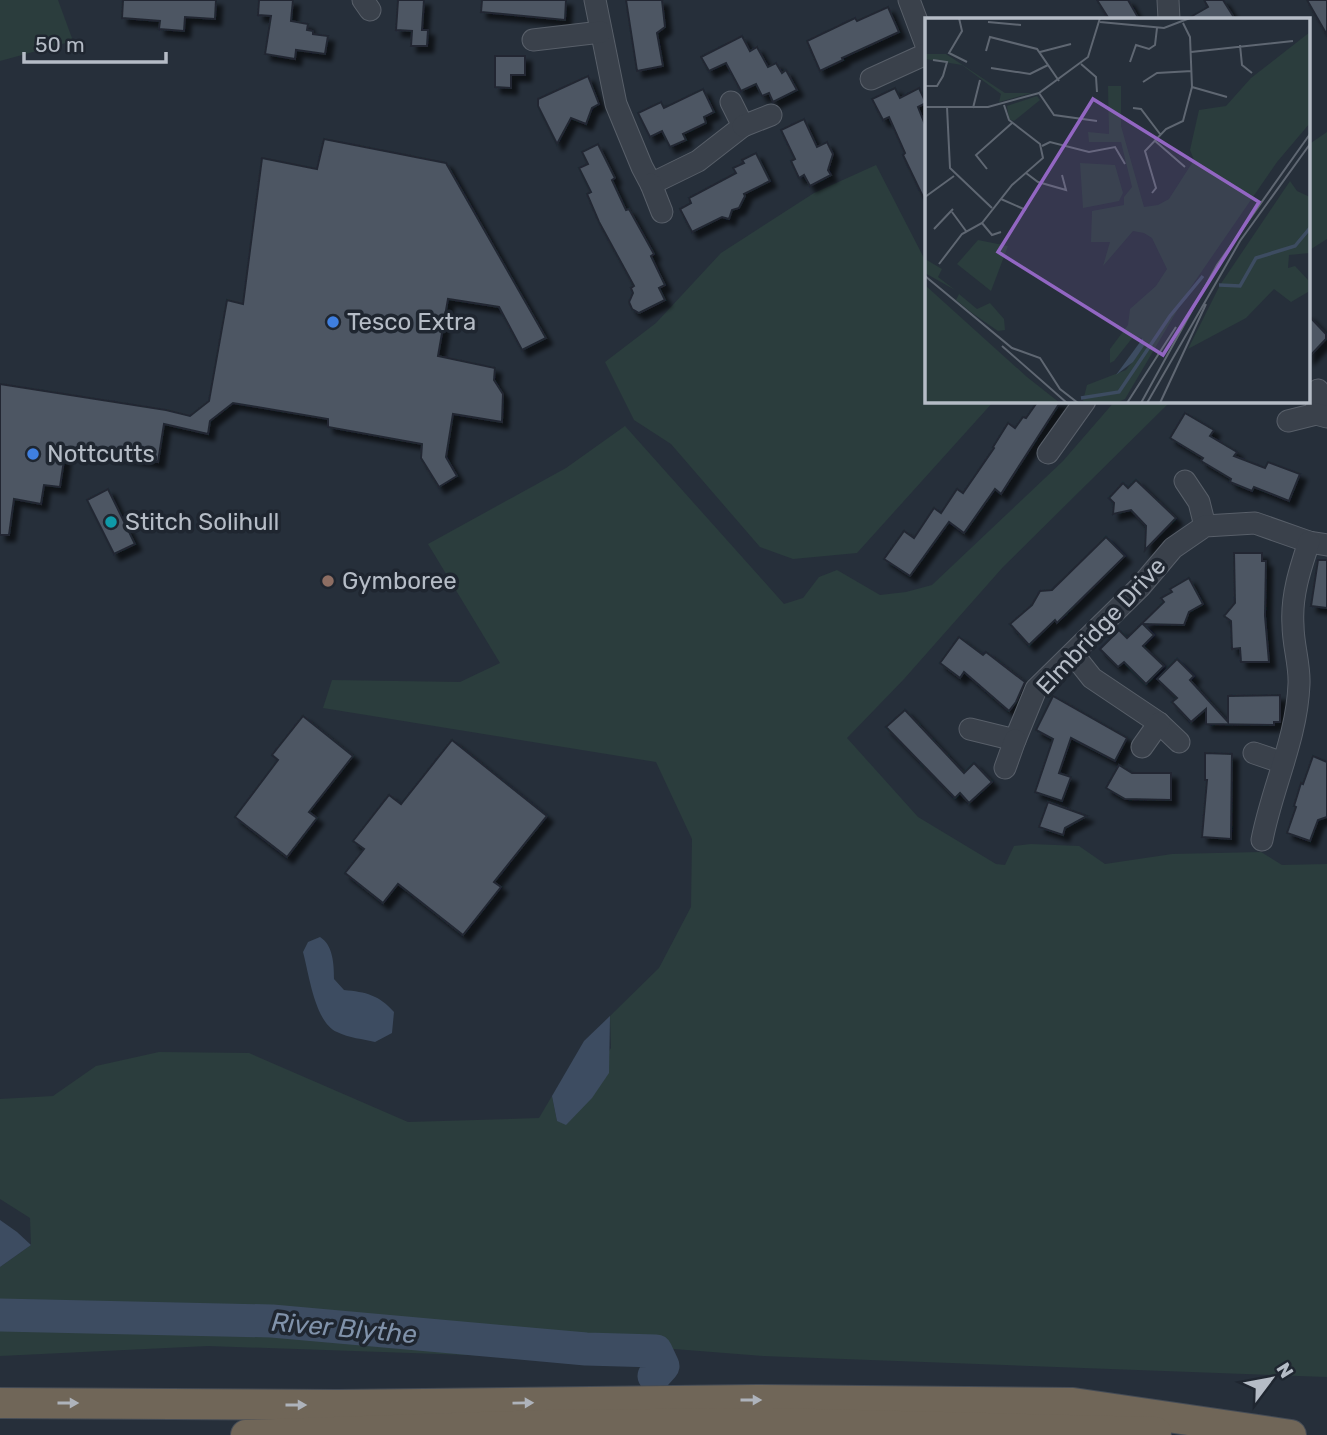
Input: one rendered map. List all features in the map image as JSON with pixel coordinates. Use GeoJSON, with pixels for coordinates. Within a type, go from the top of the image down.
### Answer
{"type":"FeatureCollection","features":[{"type":"Feature","properties":{"kind":"highway"},"geometry":{"type":"LineString","coordinates":[[0,1403],[352,1405],[755,1400],[1073,1403],[1291,1435]]}},
{"type":"Feature","properties":{"kind":"highway"},"geometry":{"type":"LineString","coordinates":[[246,1435],[543,1425],[773,1423],[1217,1435]]}},
{"type":"Feature","properties":{"kind":"street"},"geometry":{"type":"LineString","coordinates":[[595,0],[616,104],[662,212]]}},
{"type":"Feature","properties":{"kind":"street"},"geometry":{"type":"LineString","coordinates":[[909,0],[925,42]]}},
{"type":"Feature","properties":{"kind":"street"},"geometry":{"type":"LineString","coordinates":[[1168,0],[1169,18]]}},
{"type":"Feature","properties":{"kind":"street"},"geometry":{"type":"LineString","coordinates":[[533,40],[601,32]]}},
{"type":"Feature","properties":{"kind":"street"},"geometry":{"type":"LineString","coordinates":[[871,79],[925,54]]}},
{"type":"Feature","properties":{"kind":"street"},"geometry":{"type":"LineString","coordinates":[[731,102],[743,127]]}},
{"type":"Feature","properties":{"kind":"street"},"geometry":{"type":"LineString","coordinates":[[651,184],[698,161],[743,127],[771,115]]}},
{"type":"Feature","properties":{"kind":"street"},"geometry":{"type":"LineString","coordinates":[[1288,421],[1321,416],[1318,390]]}},
{"type":"Feature","properties":{"kind":"street"},"geometry":{"type":"LineString","coordinates":[[1048,453],[1084,402]]}},
{"type":"Feature","properties":{"kind":"street"},"geometry":{"type":"LineString","coordinates":[[1185,481],[1199,502],[1205,526],[1255,523],[1318,543],[1296,581],[1292,624],[1300,682],[1293,725],[1262,840]]}},
{"type":"Feature","properties":{"kind":"street","name":"Elmbridge Drive"},"geometry":{"type":"LineString","coordinates":[[1006,768],[1037,689],[1140,587],[1173,548],[1205,526]]}},
{"type":"Feature","properties":{"kind":"street"},"geometry":{"type":"LineString","coordinates":[[1073,654],[1092,677],[1159,723],[1179,742]]}},
{"type":"Feature","properties":{"kind":"street"},"geometry":{"type":"LineString","coordinates":[[1142,747],[1159,723]]}},
{"type":"Feature","properties":{"kind":"street"},"geometry":{"type":"LineString","coordinates":[[970,729],[1015,740]]}},
{"type":"Feature","properties":{"kind":"street"},"geometry":{"type":"LineString","coordinates":[[1254,753],[1283,763]]}},
{"type":"Feature","properties":{"kind":"shaded area"},"geometry":{"type":"Polygon","coordinates":[[[0,0],[58,0],[73,41],[0,61],[0,0]]]}},
{"type":"Feature","properties":{"kind":"shaded area"},"geometry":{"type":"Polygon","coordinates":[[[1327,132],[1327,239],[1310,250],[1310,144],[1327,132]]]}},
{"type":"Feature","properties":{"kind":"shaded area"},"geometry":{"type":"Polygon","coordinates":[[[876,165],[925,260],[925,402],[993,402],[857,553],[793,559],[760,547],[671,444],[634,420],[605,362],[656,323],[721,253],[814,193],[876,165]]]}},
{"type":"Feature","properties":{"kind":"shaded area"},"geometry":{"type":"Polygon","coordinates":[[[1114,402],[1170,402],[1003,567],[904,679],[847,738],[918,817],[996,864],[1005,865],[1014,846],[1031,844],[1079,846],[1105,864],[1172,854],[1261,852],[1282,865],[1327,864],[1327,1377],[763,1356],[534,1338],[523,1357],[208,1346],[0,1356],[0,1267],[31,1245],[30,1218],[0,1199],[0,1099],[53,1096],[96,1066],[159,1052],[249,1053],[408,1122],[539,1118],[552,1096],[557,1121],[611,1048],[610,1016],[659,968],[691,907],[692,839],[656,762],[323,708],[332,680],[460,682],[500,663],[428,544],[566,468],[625,426],[784,604],[803,598],[819,577],[837,570],[880,595],[906,592],[932,585],[1063,461],[1114,402]]]}},
{"type":"Feature","properties":{"kind":"water"},"geometry":{"type":"Polygon","coordinates":[[[320,937],[330,950],[334,979],[344,990],[372,995],[394,1012],[392,1033],[375,1042],[346,1036],[329,1027],[323,1019],[314,997],[303,952],[308,942],[320,937]]]}},
{"type":"Feature","properties":{"kind":"water"},"geometry":{"type":"Polygon","coordinates":[[[610,1016],[609,1073],[592,1098],[566,1125],[557,1121],[552,1096],[584,1041],[610,1016]]]}},
{"type":"Feature","properties":{"kind":"water"},"geometry":{"type":"Polygon","coordinates":[[[0,1220],[31,1245],[0,1267],[0,1220]]]}},
{"type":"Feature","properties":{"kind":"building"},"geometry":{"type":"Polygon","coordinates":[[[123,0],[216,0],[215,19],[185,17],[184,31],[159,29],[160,21],[122,18],[123,0]]]}},
{"type":"Feature","properties":{"kind":"building"},"geometry":{"type":"Polygon","coordinates":[[[259,0],[293,0],[291,21],[308,24],[307,30],[313,31],[313,34],[328,36],[325,54],[296,50],[295,59],[265,54],[271,16],[258,15],[259,0]]]}},
{"type":"Feature","properties":{"kind":"building"},"geometry":{"type":"Polygon","coordinates":[[[398,0],[424,0],[422,30],[428,30],[427,46],[411,46],[412,31],[396,30],[398,0]]]}},
{"type":"Feature","properties":{"kind":"building"},"geometry":{"type":"Polygon","coordinates":[[[482,0],[566,0],[565,20],[481,12],[482,0]]]}},
{"type":"Feature","properties":{"kind":"building"},"geometry":{"type":"Polygon","coordinates":[[[626,0],[662,0],[665,27],[657,33],[663,66],[637,71],[626,0]]]}},
{"type":"Feature","properties":{"kind":"building"},"geometry":{"type":"Polygon","coordinates":[[[1097,0],[1128,0],[1138,18],[1108,18],[1097,0]]]}},
{"type":"Feature","properties":{"kind":"building"},"geometry":{"type":"Polygon","coordinates":[[[1204,0],[1223,0],[1234,18],[1189,18],[1208,7],[1204,0]]]}},
{"type":"Feature","properties":{"kind":"building"},"geometry":{"type":"Polygon","coordinates":[[[1307,0],[1327,0],[1327,35],[1307,0]]]}},
{"type":"Feature","properties":{"kind":"building"},"geometry":{"type":"Polygon","coordinates":[[[888,7],[899,32],[820,71],[807,41],[855,18],[857,21],[888,7]]]}},
{"type":"Feature","properties":{"kind":"building"},"geometry":{"type":"Polygon","coordinates":[[[742,36],[750,51],[757,47],[768,67],[776,63],[782,73],[786,70],[797,90],[773,102],[769,93],[762,96],[756,84],[741,91],[726,63],[709,71],[701,57],[742,36]]]}},
{"type":"Feature","properties":{"kind":"building"},"geometry":{"type":"Polygon","coordinates":[[[495,56],[525,56],[525,75],[511,75],[511,88],[495,87],[495,56]]]}},
{"type":"Feature","properties":{"kind":"building"},"geometry":{"type":"Polygon","coordinates":[[[588,76],[599,104],[592,108],[586,124],[571,118],[557,144],[538,106],[538,99],[588,76]]]}},
{"type":"Feature","properties":{"kind":"building"},"geometry":{"type":"Polygon","coordinates":[[[895,88],[900,98],[919,88],[925,101],[918,107],[925,124],[925,201],[903,155],[905,153],[889,117],[883,120],[872,99],[895,88]]]}},
{"type":"Feature","properties":{"kind":"building"},"geometry":{"type":"Polygon","coordinates":[[[703,89],[714,112],[704,117],[706,123],[683,134],[686,140],[670,147],[662,131],[650,137],[638,113],[661,102],[664,108],[703,89]]]}},
{"type":"Feature","properties":{"kind":"building"},"geometry":{"type":"Polygon","coordinates":[[[804,119],[817,147],[827,142],[833,154],[828,170],[831,175],[810,186],[804,175],[799,178],[791,161],[795,159],[781,130],[804,119]]]}},
{"type":"Feature","properties":{"kind":"building","name":"Tesco Extra"},"geometry":{"type":"Polygon","coordinates":[[[324,139],[446,163],[546,338],[522,350],[499,307],[448,299],[438,356],[495,368],[494,380],[503,394],[502,422],[453,414],[446,457],[457,476],[439,487],[421,458],[422,444],[328,427],[328,419],[233,403],[210,421],[208,434],[164,424],[158,462],[66,447],[60,487],[44,485],[41,504],[14,499],[9,535],[0,535],[0,384],[190,416],[209,401],[227,300],[243,304],[262,158],[317,169],[324,139]]]}},
{"type":"Feature","properties":{"kind":"building"},"geometry":{"type":"Polygon","coordinates":[[[598,144],[615,178],[612,180],[626,210],[629,209],[654,254],[651,256],[665,285],[659,288],[665,300],[639,313],[632,309],[629,302],[633,293],[631,288],[634,286],[599,222],[587,194],[591,192],[579,168],[588,164],[582,152],[598,144]]]}},
{"type":"Feature","properties":{"kind":"building"},"geometry":{"type":"Polygon","coordinates":[[[756,153],[770,181],[744,194],[739,208],[732,210],[729,219],[722,217],[692,232],[680,209],[691,203],[689,198],[736,173],[733,168],[756,153]]]}},
{"type":"Feature","properties":{"kind":"building"},"geometry":{"type":"Polygon","coordinates":[[[1310,317],[1326,334],[1326,339],[1310,356],[1310,317]]]}},
{"type":"Feature","properties":{"kind":"building"},"geometry":{"type":"Polygon","coordinates":[[[1037,402],[1060,402],[1001,494],[995,489],[964,533],[949,522],[910,576],[884,559],[904,531],[914,538],[934,508],[941,513],[957,489],[963,493],[1008,423],[1015,428],[1023,417],[1026,418],[1037,402]]]}},
{"type":"Feature","properties":{"kind":"building"},"geometry":{"type":"Polygon","coordinates":[[[1185,413],[1214,430],[1210,436],[1237,452],[1234,456],[1265,468],[1268,462],[1300,474],[1289,501],[1254,487],[1252,491],[1230,482],[1231,479],[1201,461],[1203,458],[1170,438],[1185,413]]]}},
{"type":"Feature","properties":{"kind":"building"},"geometry":{"type":"Polygon","coordinates":[[[1136,480],[1176,518],[1145,550],[1146,526],[1131,510],[1113,514],[1114,503],[1109,498],[1123,483],[1128,488],[1136,480]]]}},
{"type":"Feature","properties":{"kind":"building","name":"Stitch Solihull"},"geometry":{"type":"Polygon","coordinates":[[[108,489],[135,544],[114,554],[87,500],[108,489]]]}},
{"type":"Feature","properties":{"kind":"building"},"geometry":{"type":"Polygon","coordinates":[[[1106,537],[1125,556],[1057,623],[1055,620],[1029,645],[1010,624],[1032,605],[1040,591],[1052,590],[1106,537]]]}},
{"type":"Feature","properties":{"kind":"building"},"geometry":{"type":"Polygon","coordinates":[[[1234,553],[1262,553],[1262,561],[1266,561],[1265,616],[1269,662],[1241,662],[1240,648],[1232,649],[1231,621],[1224,616],[1235,603],[1234,553]]]}},
{"type":"Feature","properties":{"kind":"building"},"geometry":{"type":"Polygon","coordinates":[[[1318,560],[1327,560],[1327,608],[1311,606],[1318,560]]]}},
{"type":"Feature","properties":{"kind":"building"},"geometry":{"type":"Polygon","coordinates":[[[1189,578],[1203,604],[1189,612],[1184,625],[1143,624],[1154,635],[1143,646],[1164,666],[1146,684],[1124,662],[1118,667],[1100,649],[1119,630],[1127,638],[1164,602],[1161,598],[1172,592],[1170,589],[1189,578]]]}},
{"type":"Feature","properties":{"kind":"building"},"geometry":{"type":"Polygon","coordinates":[[[959,637],[983,655],[986,652],[1025,682],[1009,711],[964,672],[960,678],[940,663],[959,637]]]}},
{"type":"Feature","properties":{"kind":"building"},"geometry":{"type":"Polygon","coordinates":[[[1177,659],[1194,676],[1190,680],[1228,722],[1228,696],[1280,695],[1280,722],[1274,722],[1274,725],[1206,724],[1206,709],[1191,722],[1172,702],[1177,698],[1157,679],[1177,659]]]}},
{"type":"Feature","properties":{"kind":"building"},"geometry":{"type":"Polygon","coordinates":[[[1053,696],[1127,738],[1115,761],[1071,738],[1059,773],[1071,777],[1062,801],[1035,792],[1053,739],[1036,730],[1053,696]]]}},
{"type":"Feature","properties":{"kind":"building"},"geometry":{"type":"Polygon","coordinates":[[[905,710],[964,773],[974,763],[992,782],[969,803],[960,793],[955,798],[886,727],[905,710]]]}},
{"type":"Feature","properties":{"kind":"building"},"geometry":{"type":"Polygon","coordinates":[[[303,716],[353,756],[309,812],[317,818],[287,857],[235,817],[278,760],[272,755],[303,716]]]}},
{"type":"Feature","properties":{"kind":"building"},"geometry":{"type":"Polygon","coordinates":[[[452,740],[547,816],[494,882],[501,887],[463,935],[398,884],[383,903],[345,873],[364,849],[353,841],[389,795],[401,804],[452,740]]]}},
{"type":"Feature","properties":{"kind":"building"},"geometry":{"type":"Polygon","coordinates":[[[1205,753],[1232,754],[1231,839],[1202,837],[1207,780],[1205,753]]]}},
{"type":"Feature","properties":{"kind":"building"},"geometry":{"type":"Polygon","coordinates":[[[1313,756],[1327,762],[1327,817],[1318,820],[1310,841],[1287,833],[1301,783],[1303,784],[1313,756]]]}},
{"type":"Feature","properties":{"kind":"building"},"geometry":{"type":"Polygon","coordinates":[[[1119,765],[1132,773],[1171,773],[1171,800],[1125,799],[1106,788],[1119,765]]]}},
{"type":"Feature","properties":{"kind":"building"},"geometry":{"type":"Polygon","coordinates":[[[1048,802],[1087,816],[1065,828],[1063,835],[1039,827],[1048,802]]]}},
{"type":"Feature","properties":{"kind":"waterway","name":"River Blythe"},"geometry":{"type":"LineString","coordinates":[[0,1315],[272,1321],[586,1349],[656,1351],[663,1366],[654,1376]]}},
{"type":"Feature","properties":{"kind":"place","name":"Tesco Extra"},"geometry":{"type":"Point","coordinates":[333,322]}},
{"type":"Feature","properties":{"kind":"place","name":"Nottcutts"},"geometry":{"type":"Point","coordinates":[33,454]}},
{"type":"Feature","properties":{"kind":"place","name":"Stitch Solihull"},"geometry":{"type":"Point","coordinates":[111,522]}},
{"type":"Feature","properties":{"kind":"place","name":"Gymboree"},"geometry":{"type":"Point","coordinates":[328,581]}}]}
